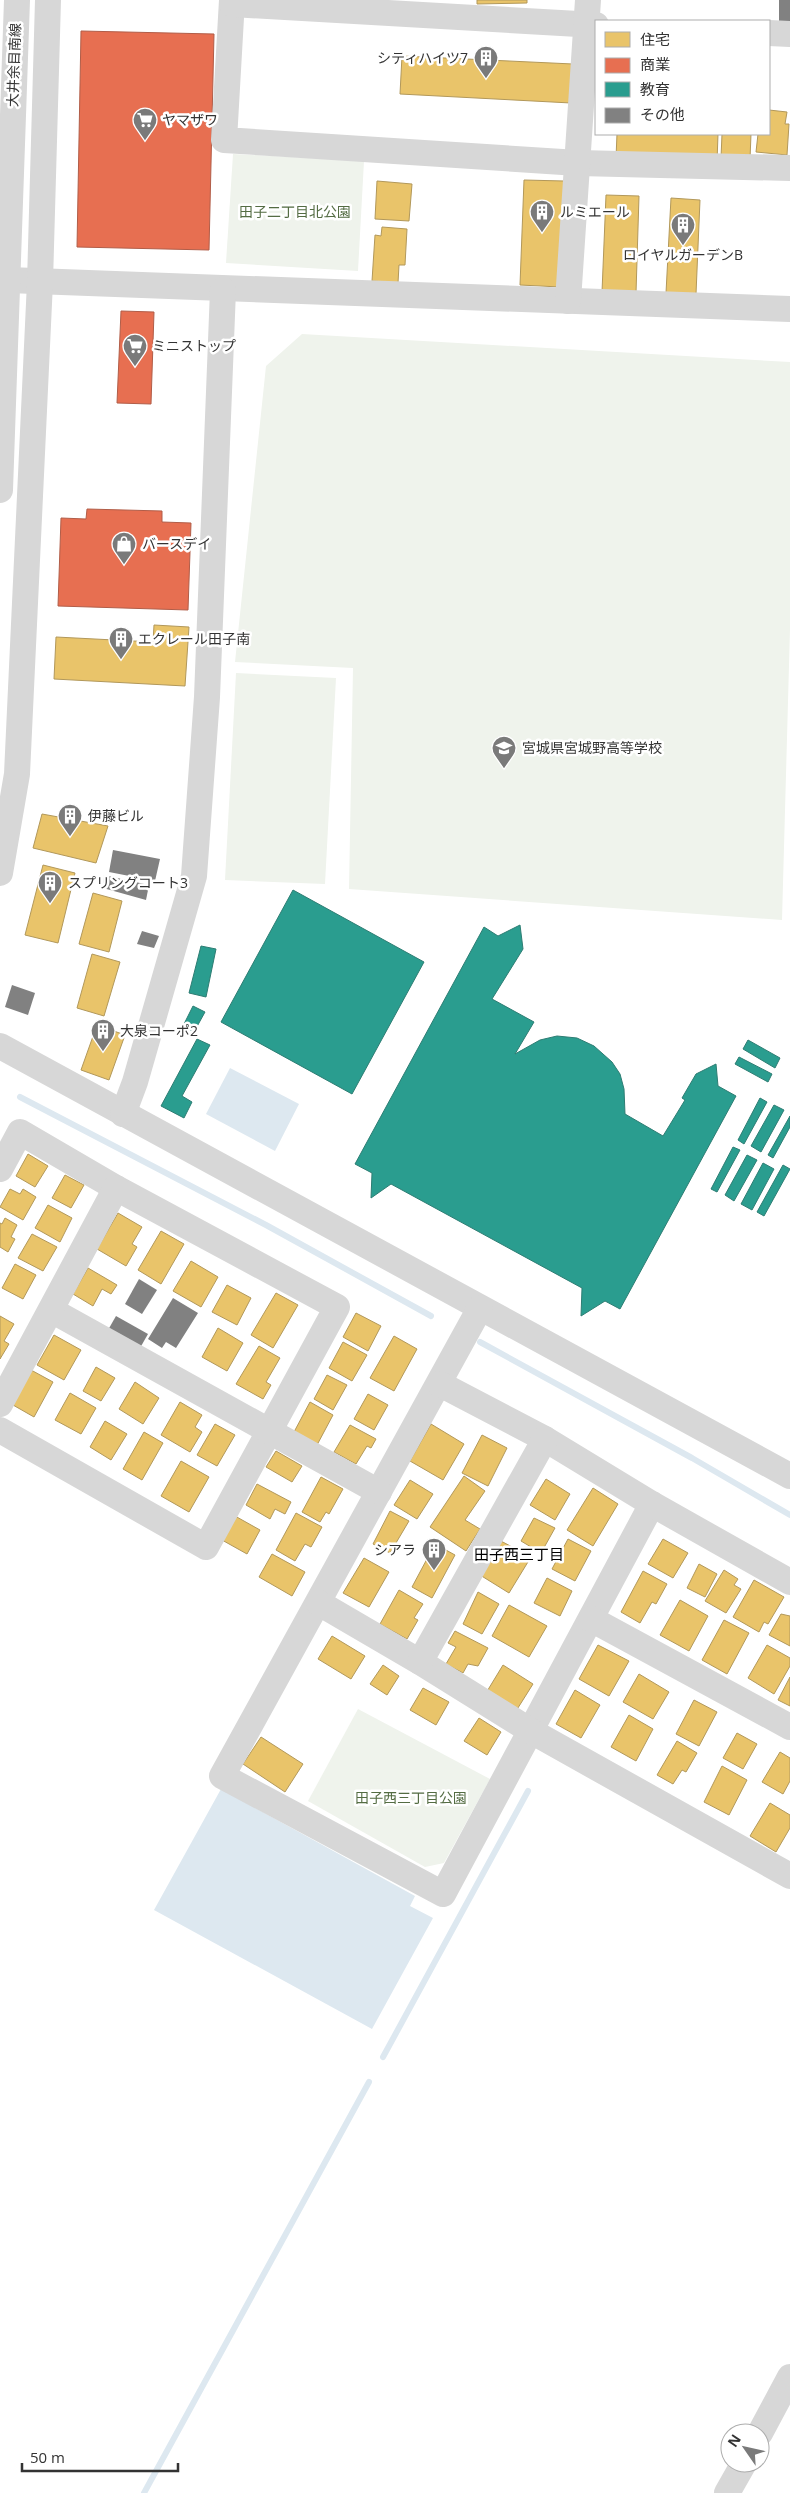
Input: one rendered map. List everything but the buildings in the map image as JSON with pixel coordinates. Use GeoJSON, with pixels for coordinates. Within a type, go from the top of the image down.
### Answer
{"type":"FeatureCollection","features":[{"type":"Feature","properties":{"kind":"street","name":"大井余目南線"},"geometry":{"type":"LineString","coordinates":[[0,490],[8,280],[8,31],[17,0]]}},
{"type":"Feature","properties":{"kind":"street"},"geometry":{"type":"LineString","coordinates":[[0,873],[17,774],[40,282],[48,0]]}},
{"type":"Feature","properties":{"kind":"street"},"geometry":{"type":"LineString","coordinates":[[568,302],[578,163],[590,16],[232,2],[224,140],[578,163],[790,168]]}},
{"type":"Feature","properties":{"kind":"street"},"geometry":{"type":"LineString","coordinates":[[770,33],[790,34]]}},
{"type":"Feature","properties":{"kind":"street"},"geometry":{"type":"LineString","coordinates":[[8,280],[223,290],[790,309]]}},
{"type":"Feature","properties":{"kind":"street"},"geometry":{"type":"LineString","coordinates":[[123,1114],[135,1082],[194,876],[207,697],[223,290]]}},
{"type":"Feature","properties":{"kind":"street"},"geometry":{"type":"LineString","coordinates":[[0,1046],[790,1476]]}},
{"type":"Feature","properties":{"kind":"street"},"geometry":{"type":"LineString","coordinates":[[0,1169],[20,1132],[116,1188],[337,1307],[206,1547],[0,1430]]}},
{"type":"Feature","properties":{"kind":"street"},"geometry":{"type":"LineString","coordinates":[[0,1404],[116,1188]]}},
{"type":"Feature","properties":{"kind":"street"},"geometry":{"type":"LineString","coordinates":[[480,1308],[440,1384],[222,1776],[443,1894],[652,1504]]}},
{"type":"Feature","properties":{"kind":"street"},"geometry":{"type":"LineString","coordinates":[[51,1310],[379,1492]]}},
{"type":"Feature","properties":{"kind":"street"},"geometry":{"type":"LineString","coordinates":[[440,1384],[545,1439],[652,1504],[790,1582]]}},
{"type":"Feature","properties":{"kind":"street"},"geometry":{"type":"LineString","coordinates":[[420,1662],[545,1439]]}},
{"type":"Feature","properties":{"kind":"street"},"geometry":{"type":"LineString","coordinates":[[318,1603],[420,1662],[531,1731],[788,1869]]}},
{"type":"Feature","properties":{"kind":"street"},"geometry":{"type":"LineString","coordinates":[[591,1620],[790,1727]]}},
{"type":"Feature","properties":{"kind":"street"},"geometry":{"type":"LineString","coordinates":[[765,2423],[790,2377]]}},
{"type":"Feature","properties":{"kind":"street"},"geometry":{"type":"LineString","coordinates":[[727,2493],[738,2473]]}},
{"type":"Feature","properties":{"kind":"green space","name":"田子二丁目北公園"},"geometry":{"type":"Polygon","coordinates":[[[233,154],[364,161],[358,271],[226,263],[233,154]]]}},
{"type":"Feature","properties":{"kind":"green space"},"geometry":{"type":"Polygon","coordinates":[[[302,334],[790,362],[790,629],[782,920],[349,889],[353,668],[235,662],[266,366],[302,334]]]}},
{"type":"Feature","properties":{"kind":"green space"},"geometry":{"type":"Polygon","coordinates":[[[236,673],[336,678],[325,884],[225,880],[236,673]]]}},
{"type":"Feature","properties":{"kind":"green space","name":"田子西三丁目公園"},"geometry":{"type":"Polygon","coordinates":[[[358,1709],[490,1779],[444,1863],[425,1867],[308,1801],[358,1709]]]}},
{"type":"Feature","properties":{"kind":"shaded area"},"geometry":{"type":"Polygon","coordinates":[[[230,1068],[299,1104],[275,1151],[206,1114],[230,1068]]]}},
{"type":"Feature","properties":{"kind":"shaded area"},"geometry":{"type":"Polygon","coordinates":[[[221,1789],[415,1896],[410,1906],[433,1918],[372,2029],[154,1910],[221,1789]]]}},
{"type":"Feature","properties":{"kind":"waterway"},"geometry":{"type":"LineString","coordinates":[[20,1097],[266,1225],[431,1316]]}},
{"type":"Feature","properties":{"kind":"waterway"},"geometry":{"type":"LineString","coordinates":[[480,1342],[692,1458],[790,1515]]}},
{"type":"Feature","properties":{"kind":"waterway"},"geometry":{"type":"LineString","coordinates":[[383,2057],[528,1791]]}},
{"type":"Feature","properties":{"kind":"waterway"},"geometry":{"type":"LineString","coordinates":[[144,2493],[369,2082]]}},
{"type":"Feature","properties":{"kind":"place","name":"シティハイツ7"},"geometry":{"type":"Point","coordinates":[486,79]}},
{"type":"Feature","properties":{"kind":"place","name":"ヤマザワ"},"geometry":{"type":"Point","coordinates":[145,141]}},
{"type":"Feature","properties":{"kind":"place","name":"ルミエール"},"geometry":{"type":"Point","coordinates":[542,233]}},
{"type":"Feature","properties":{"kind":"place","name":"ロイヤルガーデンB"},"geometry":{"type":"Point","coordinates":[683,246]}},
{"type":"Feature","properties":{"kind":"place","name":"ミニストップ"},"geometry":{"type":"Point","coordinates":[135,367]}},
{"type":"Feature","properties":{"kind":"place","name":"バースデイ"},"geometry":{"type":"Point","coordinates":[124,565]}},
{"type":"Feature","properties":{"kind":"place","name":"エクレール田子南"},"geometry":{"type":"Point","coordinates":[121,660]}},
{"type":"Feature","properties":{"kind":"place","name":"宮城県宮城野高等学校"},"geometry":{"type":"Point","coordinates":[504,769]}},
{"type":"Feature","properties":{"kind":"place","name":"伊藤ビル"},"geometry":{"type":"Point","coordinates":[70,837]}},
{"type":"Feature","properties":{"kind":"place","name":"スプリングコート3"},"geometry":{"type":"Point","coordinates":[50,904]}},
{"type":"Feature","properties":{"kind":"place","name":"大泉コーポ2"},"geometry":{"type":"Point","coordinates":[103,1052]}},
{"type":"Feature","properties":{"kind":"place","name":"シアラ"},"geometry":{"type":"Point","coordinates":[434,1571]}},
{"type":"Feature","properties":{"kind":"district","name":"田子西三丁目"},"geometry":{"type":"Point","coordinates":[519,1555]}}]}
